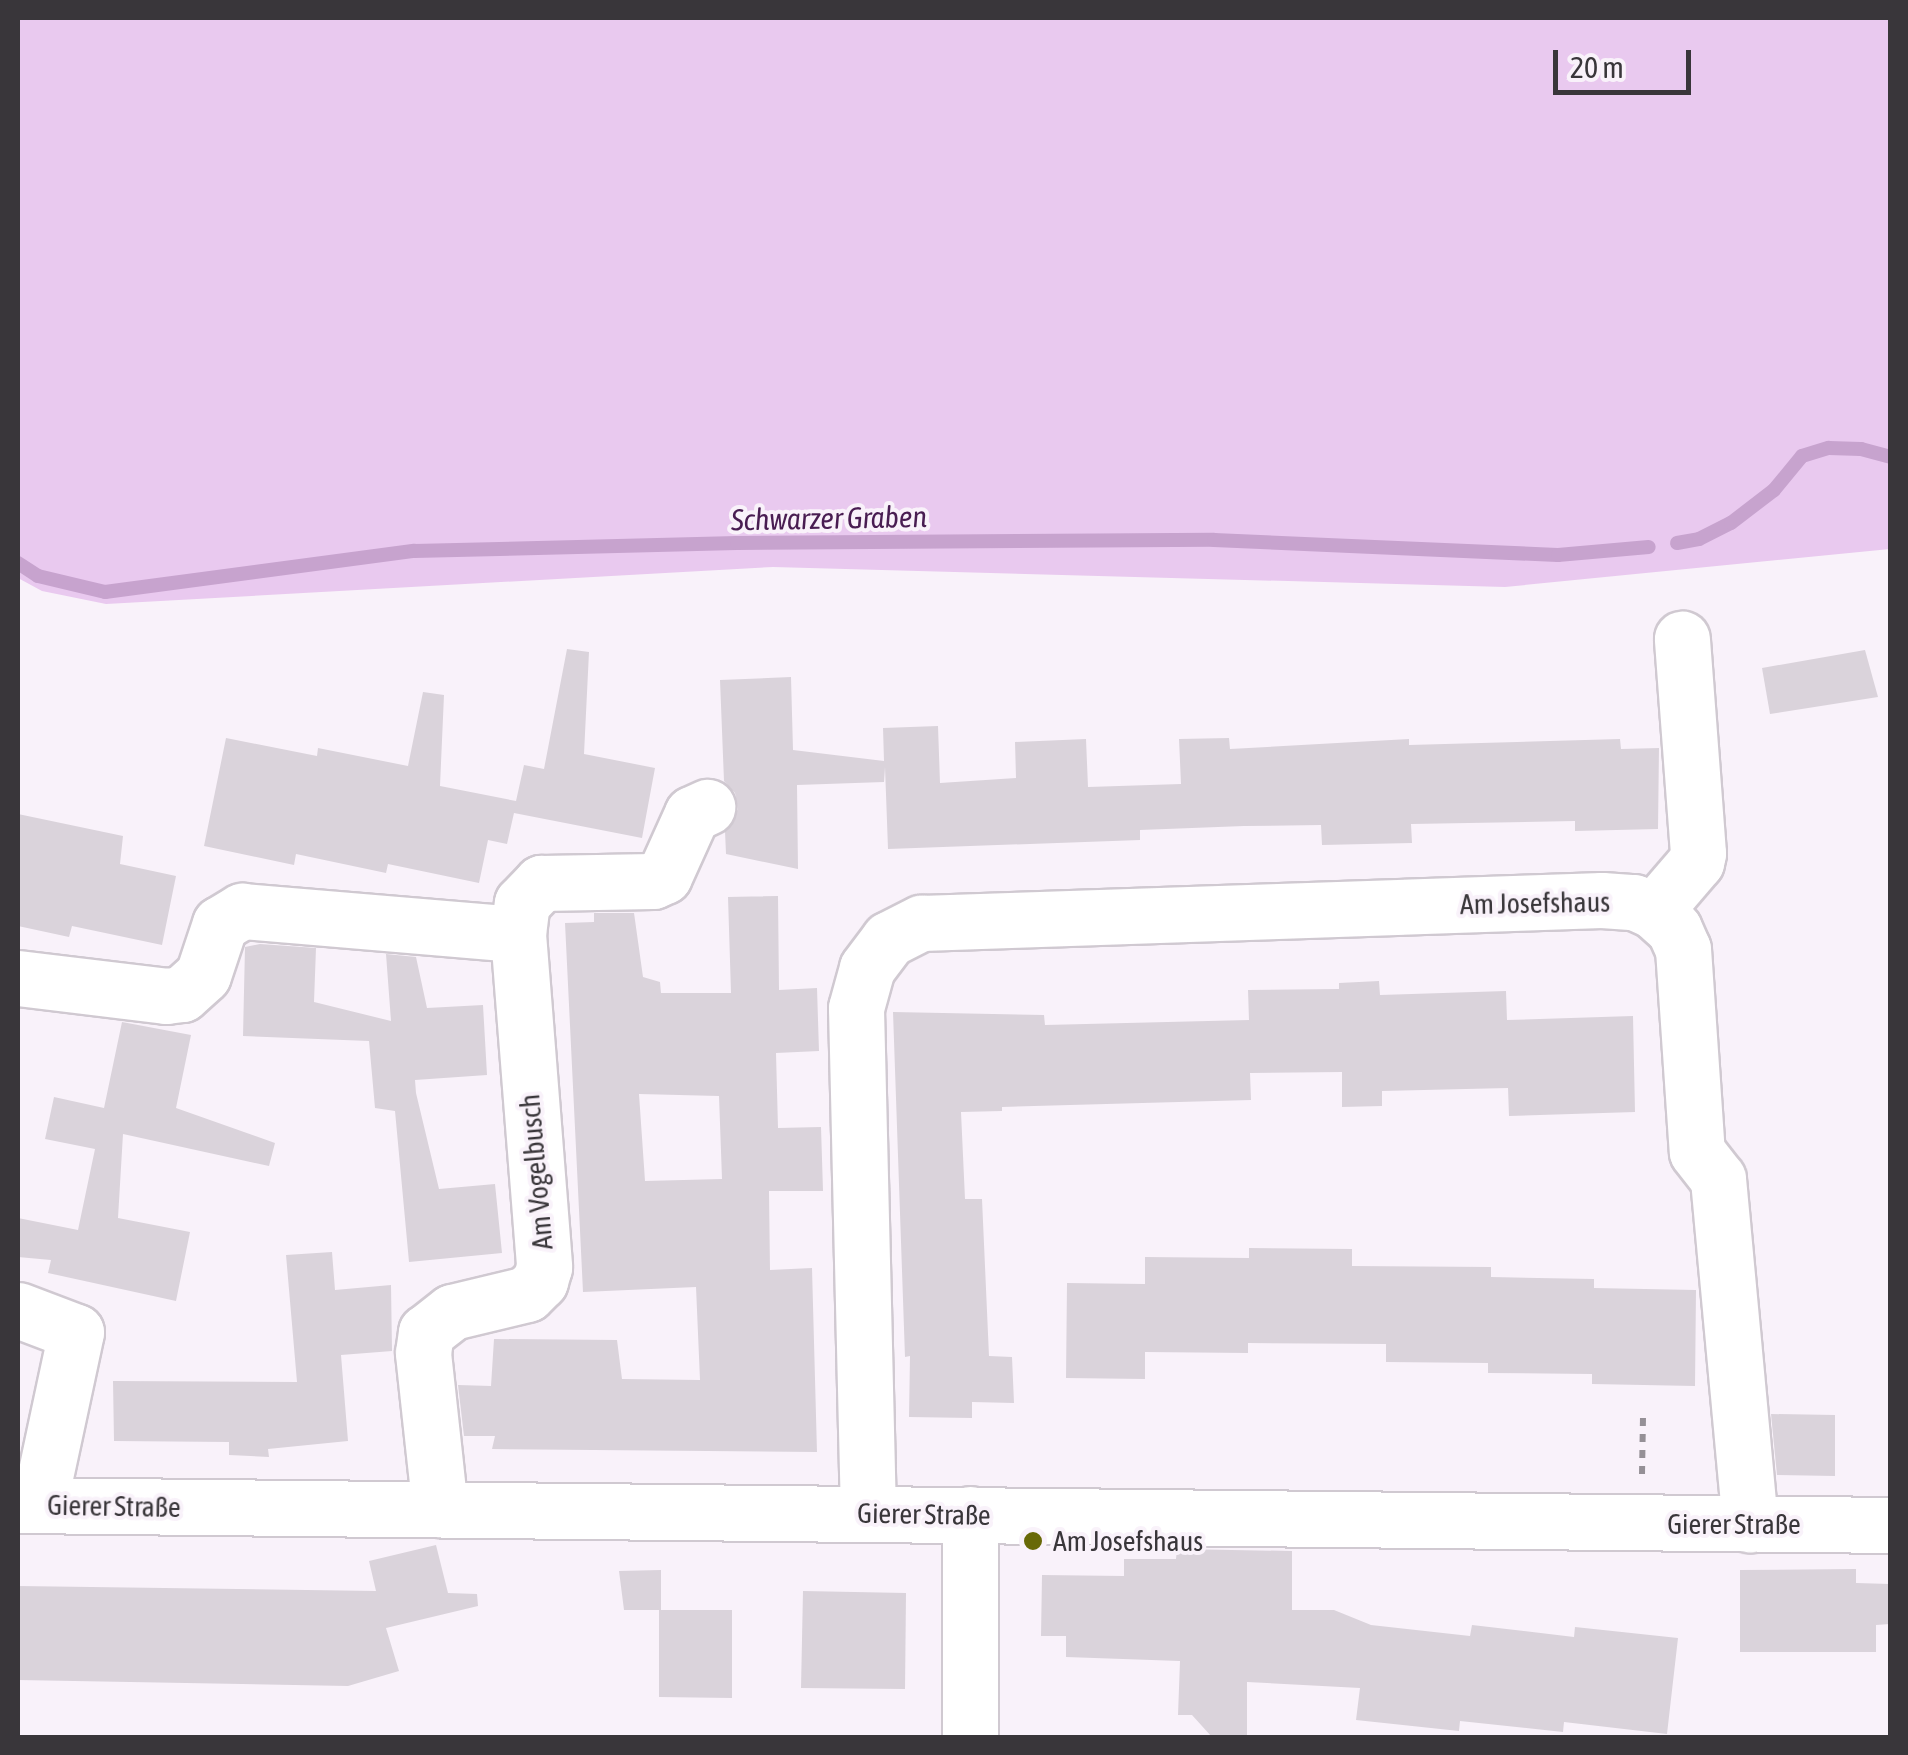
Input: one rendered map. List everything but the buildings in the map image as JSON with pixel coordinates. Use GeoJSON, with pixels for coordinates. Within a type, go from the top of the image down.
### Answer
{"type":"FeatureCollection","features":[{"type":"Feature","properties":{"kind":"street"},"geometry":{"type":"LineString","coordinates":[[1682,639],[1698,853],[1696,862],[1654,911],[1674,929],[1682,949],[1697,1152],[1718,1179],[1750,1525]]}},
{"type":"Feature","properties":{"kind":"street","name":"Am Vogelbusch"},"geometry":{"type":"LineString","coordinates":[[440,1509],[422,1353],[426,1332],[452,1312],[527,1294],[540,1281],[544,1267],[518,934],[522,902],[541,883],[653,881],[664,876],[690,817],[707,807]]}},
{"type":"Feature","properties":{"kind":"street","name":"Am Josefshaus"},"geometry":{"type":"LineString","coordinates":[[868,1514],[856,1008],[867,968],[889,939],[905,928],[941,923],[1602,900],[1634,902],[1654,911]]}},
{"type":"Feature","properties":{"kind":"street"},"geometry":{"type":"LineString","coordinates":[[18,978],[166,996],[182,994],[203,975],[220,924],[242,911],[518,934]]}},
{"type":"Feature","properties":{"kind":"street"},"geometry":{"type":"LineString","coordinates":[[18,1310],[76,1332],[28,1505]]}},
{"type":"Feature","properties":{"kind":"street","name":"Gierer Straße"},"geometry":{"type":"LineString","coordinates":[[28,1505],[1890,1525]]}},
{"type":"Feature","properties":{"kind":"street"},"geometry":{"type":"LineString","coordinates":[[970,1514],[970,1738]]}},
{"type":"Feature","properties":{"kind":"path"},"geometry":{"type":"LineString","coordinates":[[1642,1465],[1643,1416]]}},
{"type":"Feature","properties":{"kind":"shaded area"},"geometry":{"type":"Polygon","coordinates":[[[18,18],[1890,18],[1890,549],[1505,587],[773,567],[106,604],[42,591],[18,578],[18,18]]]}},
{"type":"Feature","properties":{"kind":"waterway","name":"Schwarzer Graben"},"geometry":{"type":"LineString","coordinates":[[1677,543],[1699,539],[1731,523],[1774,490],[1802,456],[1829,448],[1861,449],[1890,457]]}},
{"type":"Feature","properties":{"kind":"waterway","name":"Schwarzer Graben"},"geometry":{"type":"LineString","coordinates":[[18,563],[38,576],[105,592],[414,551],[737,543],[1214,540],[1558,555],[1649,547]]}},
{"type":"Feature","properties":{"kind":"place","name":"Am Josefshaus"},"geometry":{"type":"Point","coordinates":[1033,1541]}}]}
